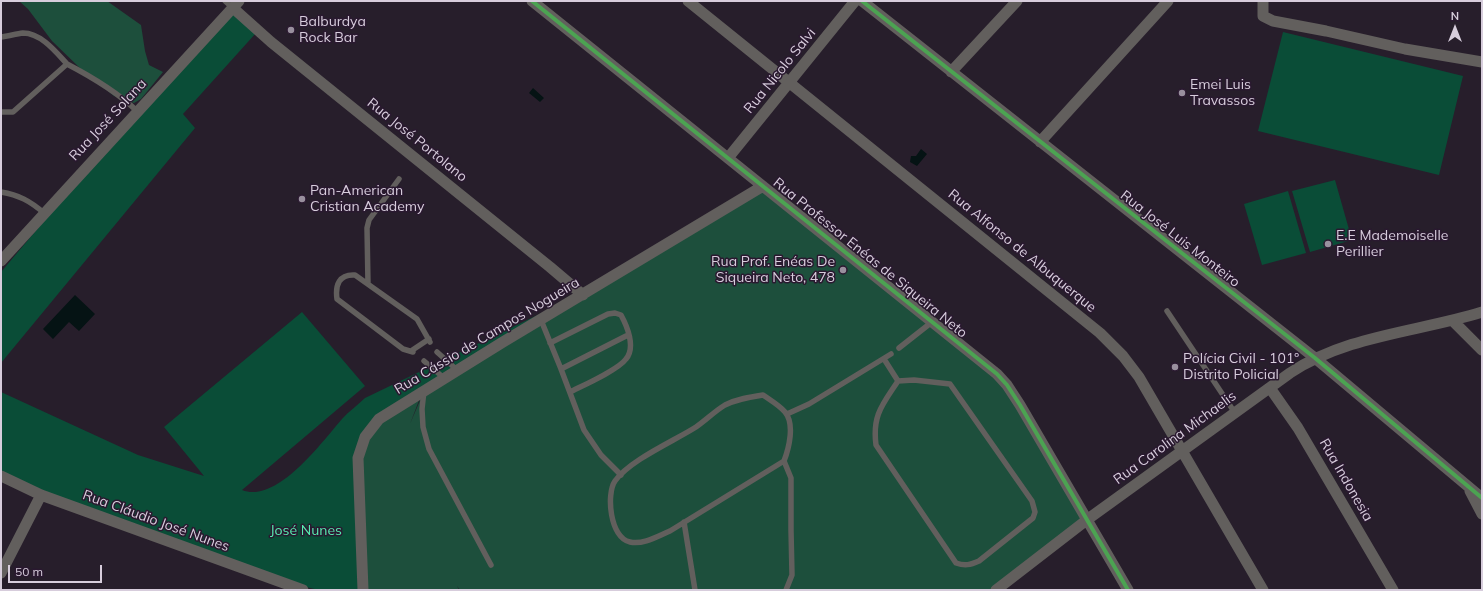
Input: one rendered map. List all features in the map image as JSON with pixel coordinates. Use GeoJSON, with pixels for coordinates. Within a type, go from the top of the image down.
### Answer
{"type":"FeatureCollection","features":[{"type":"Feature","properties":{"kind":"street","name":"Rua Professor Enéas de Siqueira Neto"},"geometry":{"type":"LineString","coordinates":[[532,1],[997,374],[1007,385],[1088,519],[1128,590]]}},
{"type":"Feature","properties":{"kind":"street","name":"Rua Alfonso de Albuquerque"},"geometry":{"type":"LineString","coordinates":[[688,1],[789,84],[1100,333],[1123,356],[1139,377],[1263,590]]}},
{"type":"Feature","properties":{"kind":"street","name":"Rua Nicolo Salvi"},"geometry":{"type":"LineString","coordinates":[[728,158],[789,84],[854,1]]}},
{"type":"Feature","properties":{"kind":"street"},"geometry":{"type":"LineString","coordinates":[[950,72],[1017,1]]}},
{"type":"Feature","properties":{"kind":"street"},"geometry":{"type":"LineString","coordinates":[[1040,142],[1168,1]]}},
{"type":"Feature","properties":{"kind":"street"},"geometry":{"type":"LineString","coordinates":[[1263,1],[1263,16],[1273,21],[1326,31],[1405,49],[1482,62]]}},
{"type":"Feature","properties":{"kind":"street","name":"Rua José Luis Monteiro"},"geometry":{"type":"LineString","coordinates":[[865,2],[950,72],[1315,358],[1469,489],[1482,498]]}},
{"type":"Feature","properties":{"kind":"street","name":"Rua José Solana"},"geometry":{"type":"LineString","coordinates":[[1,261],[137,111],[232,3]]}},
{"type":"Feature","properties":{"kind":"street","name":"Rua José Portolano"},"geometry":{"type":"LineString","coordinates":[[232,3],[271,42],[544,262],[583,296]]}},
{"type":"Feature","properties":{"kind":"street","name":"Rua Cássio de Campos Nogueira"},"geometry":{"type":"LineString","coordinates":[[363,590],[358,458],[365,437],[379,419],[457,370],[583,296],[763,186]]}},
{"type":"Feature","properties":{"kind":"street","name":"Rua Carolina Michaelis"},"geometry":{"type":"LineString","coordinates":[[996,590],[1088,519],[1270,388],[1315,358],[1354,343],[1453,321],[1482,312]]}},
{"type":"Feature","properties":{"kind":"street"},"geometry":{"type":"LineString","coordinates":[[1453,321],[1482,350]]}},
{"type":"Feature","properties":{"kind":"street","name":"Rua Indonesia"},"geometry":{"type":"LineString","coordinates":[[1270,388],[1298,428],[1393,590]]}},
{"type":"Feature","properties":{"kind":"street","name":"Rua Cláudio José Nunes"},"geometry":{"type":"LineString","coordinates":[[1,476],[41,495],[303,590]]}},
{"type":"Feature","properties":{"kind":"street"},"geometry":{"type":"LineString","coordinates":[[1469,489],[1482,514]]}},
{"type":"Feature","properties":{"kind":"street"},"geometry":{"type":"LineString","coordinates":[[1,573],[41,495]]}},
{"type":"Feature","properties":{"kind":"lane"},"geometry":{"type":"LineString","coordinates":[[1,37],[24,33],[36,36],[58,54],[67,64],[113,91],[137,111]]}},
{"type":"Feature","properties":{"kind":"lane"},"geometry":{"type":"LineString","coordinates":[[1,112],[13,112],[67,64]]}},
{"type":"Feature","properties":{"kind":"lane"},"geometry":{"type":"LineString","coordinates":[[368,284],[367,228],[369,220],[399,179]]}},
{"type":"Feature","properties":{"kind":"lane"},"geometry":{"type":"LineString","coordinates":[[1,192],[16,195],[29,200],[44,213]]}},
{"type":"Feature","properties":{"kind":"lane"},"geometry":{"type":"LineString","coordinates":[[348,274],[355,275],[368,284],[417,319],[430,341],[412,352],[398,346],[337,299],[335,289],[342,278],[348,274]]}},
{"type":"Feature","properties":{"kind":"lane"},"geometry":{"type":"LineString","coordinates":[[1168,311],[1235,414]]}},
{"type":"Feature","properties":{"kind":"lane"},"geometry":{"type":"LineString","coordinates":[[550,343],[603,316],[615,313],[621,315],[628,334],[630,350],[626,359],[612,369],[570,392]]}},
{"type":"Feature","properties":{"kind":"lane"},"geometry":{"type":"LineString","coordinates":[[541,320],[586,434],[601,455],[621,475]]}},
{"type":"Feature","properties":{"kind":"lane"},"geometry":{"type":"LineString","coordinates":[[899,348],[932,322]]}},
{"type":"Feature","properties":{"kind":"lane"},"geometry":{"type":"LineString","coordinates":[[561,369],[628,334]]}},
{"type":"Feature","properties":{"kind":"lane"},"geometry":{"type":"LineString","coordinates":[[438,352],[457,370]]}},
{"type":"Feature","properties":{"kind":"lane"},"geometry":{"type":"LineString","coordinates":[[786,414],[810,404],[891,354]]}},
{"type":"Feature","properties":{"kind":"lane"},"geometry":{"type":"LineString","coordinates":[[884,359],[898,381]]}},
{"type":"Feature","properties":{"kind":"lane"},"geometry":{"type":"LineString","coordinates":[[424,361],[444,378]]}},
{"type":"Feature","properties":{"kind":"lane"},"geometry":{"type":"LineString","coordinates":[[914,380],[950,384],[1032,501],[1035,512],[1033,518],[979,561],[963,565],[956,563],[876,444],[875,434],[878,412],[898,381],[914,380]]}},
{"type":"Feature","properties":{"kind":"lane"},"geometry":{"type":"LineString","coordinates":[[424,391],[422,409],[423,427],[429,449],[491,565]]}},
{"type":"Feature","properties":{"kind":"lane"},"geometry":{"type":"LineString","coordinates":[[763,395],[786,414],[790,432],[790,446],[784,461],[670,531],[645,541],[629,542],[619,536],[613,524],[611,501],[614,481],[633,465],[696,426],[725,405],[744,398],[763,395]]}},
{"type":"Feature","properties":{"kind":"lane"},"geometry":{"type":"LineString","coordinates":[[784,461],[790,478],[792,575],[786,590]]}},
{"type":"Feature","properties":{"kind":"lane"},"geometry":{"type":"LineString","coordinates":[[684,522],[695,590]]}},
{"type":"Feature","properties":{"kind":"green space"},"geometry":{"type":"Polygon","coordinates":[[[19,1],[107,1],[141,25],[149,65],[163,72],[141,99],[134,103],[114,96],[83,71],[52,41],[28,9],[19,1]]]}},
{"type":"Feature","properties":{"kind":"green space"},"geometry":{"type":"Polygon","coordinates":[[[233,10],[256,33],[183,114],[195,128],[1,363],[1,272],[72,188],[233,10]]]}},
{"type":"Feature","properties":{"kind":"green space"},"geometry":{"type":"Polygon","coordinates":[[[1283,32],[1463,76],[1439,175],[1258,131],[1283,32]]]}},
{"type":"Feature","properties":{"kind":"green space"},"geometry":{"type":"Polygon","coordinates":[[[1335,180],[1352,240],[1310,252],[1292,191],[1335,180]]]}},
{"type":"Feature","properties":{"kind":"green space"},"geometry":{"type":"Polygon","coordinates":[[[1288,191],[1306,253],[1262,265],[1244,204],[1288,191]]]}},
{"type":"Feature","properties":{"kind":"green space"},"geometry":{"type":"Polygon","coordinates":[[[762,192],[997,374],[1088,519],[993,590],[460,590],[457,586],[459,590],[364,590],[359,459],[380,420],[421,395],[410,424],[424,391],[762,192]]]}},
{"type":"Feature","properties":{"kind":"green space","name":"José Nunes"},"geometry":{"type":"Polygon","coordinates":[[[575,297],[394,407],[362,590],[319,590],[301,586],[43,493],[1,473],[1,392],[138,455],[204,476],[164,427],[302,312],[365,386],[242,490],[256,492],[270,488],[284,480],[298,468],[345,416],[365,398],[575,297]]]}},
{"type":"Feature","properties":{"kind":"shaded area"},"geometry":{"type":"Polygon","coordinates":[[[533,88],[544,98],[540,102],[529,93],[533,88]]]}},
{"type":"Feature","properties":{"kind":"shaded area"},"geometry":{"type":"Polygon","coordinates":[[[921,149],[927,154],[917,166],[910,162],[911,156],[916,156],[921,149]]]}},
{"type":"Feature","properties":{"kind":"shaded area"},"geometry":{"type":"Polygon","coordinates":[[[75,295],[95,314],[79,331],[69,322],[53,339],[43,329],[75,295]]]}},
{"type":"Feature","properties":{"kind":"cycle path"},"geometry":{"type":"LineString","coordinates":[[532,1],[997,374],[1007,385],[1020,405],[1128,590]]}},
{"type":"Feature","properties":{"kind":"cycle path"},"geometry":{"type":"LineString","coordinates":[[862,1],[1315,358],[1482,498]]}},
{"type":"Feature","properties":{"kind":"place","name":"Balburdya Rock Bar"},"geometry":{"type":"Point","coordinates":[291,30]}},
{"type":"Feature","properties":{"kind":"place","name":"Emei Luis Travassos"},"geometry":{"type":"Point","coordinates":[1182,93]}},
{"type":"Feature","properties":{"kind":"place","name":"Pan-American Cristian Academy"},"geometry":{"type":"Point","coordinates":[302,199]}},
{"type":"Feature","properties":{"kind":"place","name":"E.E Mademoiselle Perillier"},"geometry":{"type":"Point","coordinates":[1328,244]}},
{"type":"Feature","properties":{"kind":"place","name":"Rua Prof. Enéas De Siqueira Neto, 478"},"geometry":{"type":"Point","coordinates":[843,270]}},
{"type":"Feature","properties":{"kind":"place","name":"Polícia Civil - 101º Distrito Policial"},"geometry":{"type":"Point","coordinates":[1175,367]}}]}
